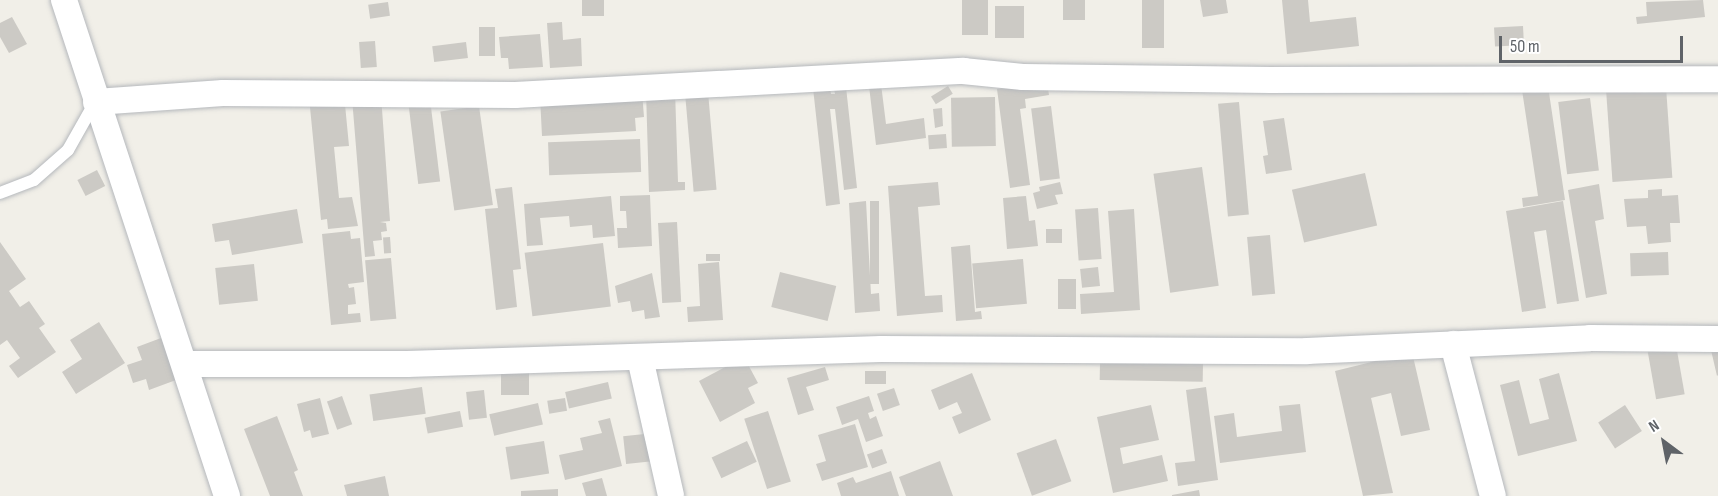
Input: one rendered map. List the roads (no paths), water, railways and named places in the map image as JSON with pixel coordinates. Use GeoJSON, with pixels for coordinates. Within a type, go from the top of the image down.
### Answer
{"type":"FeatureCollection","features":[{"type":"Feature","properties":{"kind":"street"},"geometry":{"type":"LineString","coordinates":[[64,0],[96,102],[186,364],[227,496]]}},
{"type":"Feature","properties":{"kind":"street"},"geometry":{"type":"LineString","coordinates":[[96,102],[223,93],[515,94],[963,71],[1023,77],[1271,80],[1718,79]]}},
{"type":"Feature","properties":{"kind":"street"},"geometry":{"type":"LineString","coordinates":[[186,364],[408,364],[881,349],[1307,351],[1453,344],[1718,339]]}},
{"type":"Feature","properties":{"kind":"street"},"geometry":{"type":"LineString","coordinates":[[1453,344],[1493,496]]}},
{"type":"Feature","properties":{"kind":"street"},"geometry":{"type":"LineString","coordinates":[[640,358],[671,496]]}},
{"type":"Feature","properties":{"kind":"lane"},"geometry":{"type":"LineString","coordinates":[[0,193],[34,180],[68,150],[96,102]]}}]}
